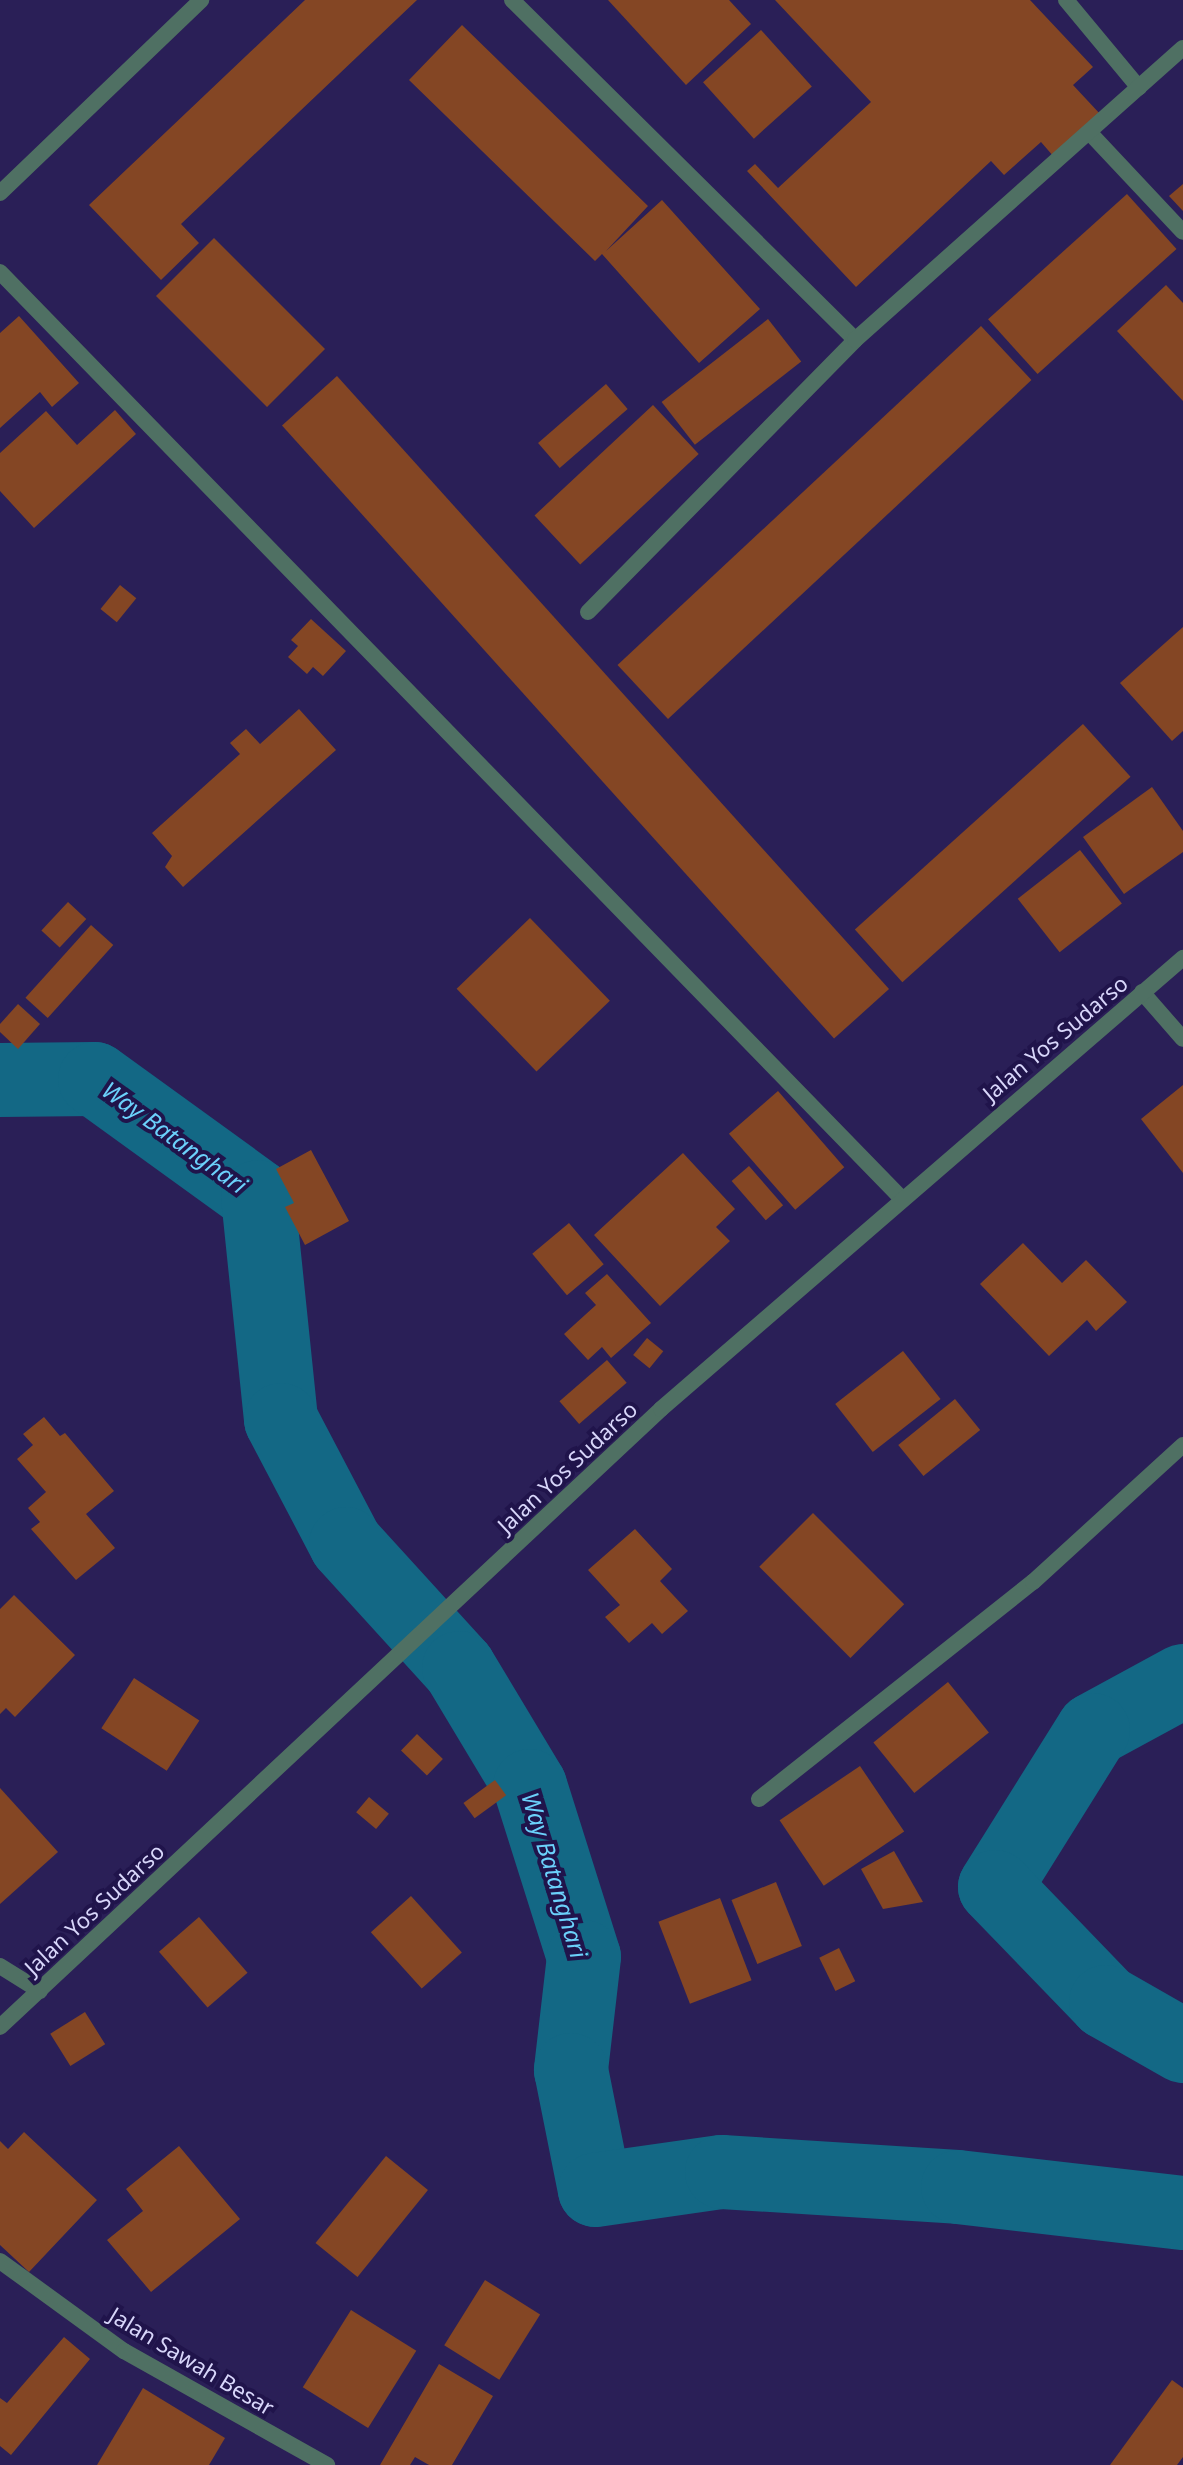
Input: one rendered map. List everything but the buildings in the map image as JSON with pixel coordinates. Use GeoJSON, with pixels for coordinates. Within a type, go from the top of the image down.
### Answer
{"type":"FeatureCollection","features":[{"type":"Feature","properties":{"kind":"street"},"geometry":{"type":"LineString","coordinates":[[0,193],[201,0]]}},
{"type":"Feature","properties":{"kind":"street"},"geometry":{"type":"LineString","coordinates":[[512,0],[855,340]]}},
{"type":"Feature","properties":{"kind":"street"},"geometry":{"type":"LineString","coordinates":[[1066,0],[1139,88]]}},
{"type":"Feature","properties":{"kind":"street"},"geometry":{"type":"LineString","coordinates":[[588,612],[855,340],[1183,48]]}},
{"type":"Feature","properties":{"kind":"street"},"geometry":{"type":"LineString","coordinates":[[1089,132],[1183,232]]}},
{"type":"Feature","properties":{"kind":"street"},"geometry":{"type":"LineString","coordinates":[[0,272],[901,1198]]}},
{"type":"Feature","properties":{"kind":"street","name":"Jalan Yos Sudarso"},"geometry":{"type":"LineString","coordinates":[[0,2027],[537,1525],[901,1198],[1183,958]]}},
{"type":"Feature","properties":{"kind":"street"},"geometry":{"type":"LineString","coordinates":[[1142,992],[1183,1039]]}},
{"type":"Feature","properties":{"kind":"street"},"geometry":{"type":"LineString","coordinates":[[759,1799],[1033,1582],[1183,1445]]}},
{"type":"Feature","properties":{"kind":"street"},"geometry":{"type":"LineString","coordinates":[[0,1966],[40,1991]]}},
{"type":"Feature","properties":{"kind":"street","name":"Jalan Sawah Besar"},"geometry":{"type":"LineString","coordinates":[[0,2261],[124,2351],[327,2465]]}},
{"type":"Feature","properties":{"kind":"waterway","name":"Way Batanghari"},"geometry":{"type":"LineString","coordinates":[[0,1080],[95,1079],[258,1197],[281,1420],[346,1544],[459,1668],[530,1786],[584,1957],[571,2070],[595,2190],[722,2172],[958,2187],[1183,2213]]}},
{"type":"Feature","properties":{"kind":"waterway","name":"Way Batanghari"},"geometry":{"type":"LineString","coordinates":[[1183,1681],[1093,1730],[995,1887],[1106,2002],[1183,2046]]}}]}
